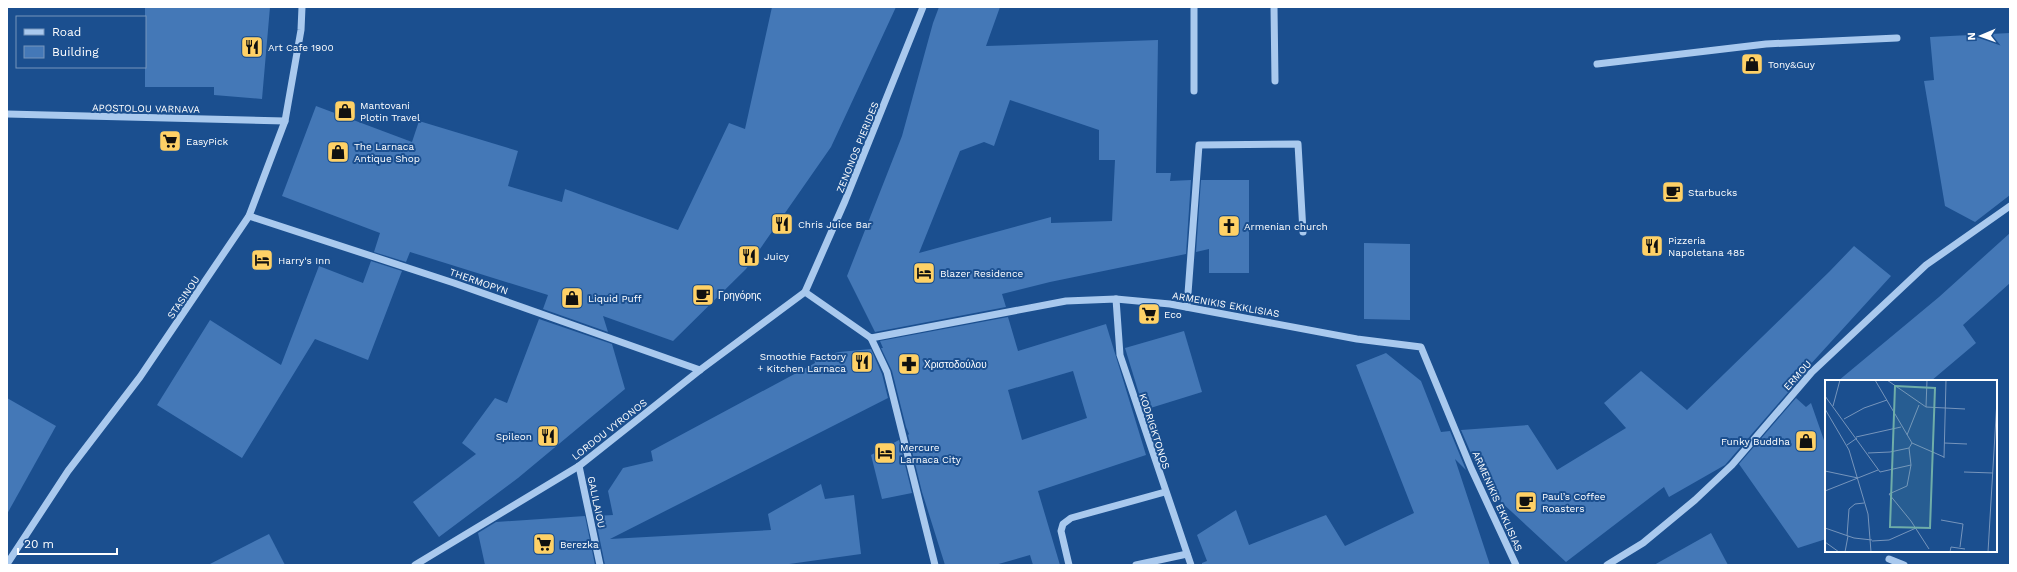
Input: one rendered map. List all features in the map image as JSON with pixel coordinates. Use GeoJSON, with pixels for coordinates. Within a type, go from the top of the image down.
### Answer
{"type":"FeatureCollection","features":[{"type":"Feature","properties":{"kind":"street","name":"STASINOU"},"geometry":{"type":"LineString","coordinates":[[7,564],[68,471],[140,377],[249,216],[285,121],[301,30],[302,7]]}},
{"type":"Feature","properties":{"kind":"street","name":"ZENONOS PIERIDES"},"geometry":{"type":"LineString","coordinates":[[805,292],[851,188],[923,7]]}},
{"type":"Feature","properties":{"kind":"street"},"geometry":{"type":"LineString","coordinates":[[1194,7],[1194,91]]}},
{"type":"Feature","properties":{"kind":"street"},"geometry":{"type":"LineString","coordinates":[[1274,7],[1275,81]]}},
{"type":"Feature","properties":{"kind":"street"},"geometry":{"type":"LineString","coordinates":[[1597,64],[1766,44],[1897,38]]}},
{"type":"Feature","properties":{"kind":"street","name":"APOSTOLOU VARNAVA"},"geometry":{"type":"LineString","coordinates":[[7,114],[285,121]]}},
{"type":"Feature","properties":{"kind":"street"},"geometry":{"type":"LineString","coordinates":[[1187,306],[1199,145],[1298,144],[1303,232]]}},
{"type":"Feature","properties":{"kind":"street","name":"ERMOU"},"geometry":{"type":"LineString","coordinates":[[1607,565],[1643,543],[1695,500],[1732,465],[1812,372],[1926,265],[2010,206]]}},
{"type":"Feature","properties":{"kind":"street","name":"THERMOPYN"},"geometry":{"type":"LineString","coordinates":[[249,216],[454,283],[700,370]]}},
{"type":"Feature","properties":{"kind":"street"},"geometry":{"type":"LineString","coordinates":[[805,292],[871,338],[887,372],[935,565]]}},
{"type":"Feature","properties":{"kind":"street","name":"LORDOU VYRONOS"},"geometry":{"type":"LineString","coordinates":[[415,565],[579,466],[700,370],[805,292]]}},
{"type":"Feature","properties":{"kind":"street","name":"ARMENIKIS EKKLISIAS"},"geometry":{"type":"LineString","coordinates":[[871,338],[1066,301],[1116,299],[1187,306],[1357,339],[1421,347],[1472,468],[1516,565]]}},
{"type":"Feature","properties":{"kind":"street","name":"KODRIGKTONOS"},"geometry":{"type":"LineString","coordinates":[[1116,299],[1120,355],[1165,492],[1191,565]]}},
{"type":"Feature","properties":{"kind":"street","name":"GALILAIOU"},"geometry":{"type":"LineString","coordinates":[[579,466],[600,565]]}},
{"type":"Feature","properties":{"kind":"street"},"geometry":{"type":"LineString","coordinates":[[1069,565],[1061,531],[1063,524],[1071,518],[1165,492]]}},
{"type":"Feature","properties":{"kind":"street"},"geometry":{"type":"LineString","coordinates":[[1136,565],[1187,554]]}},
{"type":"Feature","properties":{"kind":"street"},"geometry":{"type":"LineString","coordinates":[[1889,559],[1904,565]]}},
{"type":"Feature","properties":{"kind":"building"},"geometry":{"type":"Polygon","coordinates":[[[145,7],[270,7],[262,99],[214,95],[214,87],[145,87],[145,7]]]}},
{"type":"Feature","properties":{"kind":"building"},"geometry":{"type":"Polygon","coordinates":[[[772,7],[896,7],[831,147],[746,269],[673,341],[603,316],[608,332],[543,309],[548,295],[410,252],[406,262],[374,252],[380,233],[282,196],[316,106],[412,142],[419,121],[518,151],[508,186],[562,202],[565,189],[678,230],[729,123],[745,129],[772,7]]]}},
{"type":"Feature","properties":{"kind":"building"},"geometry":{"type":"Polygon","coordinates":[[[939,7],[1000,7],[986,46],[1158,40],[1156,173],[1171,173],[1170,181],[1191,180],[1186,254],[1050,282],[1002,294],[1006,307],[875,332],[847,276],[902,136],[933,23],[939,7]],[[1010,100],[994,146],[984,142],[960,151],[919,253],[1051,217],[1051,223],[1112,221],[1115,160],[1099,160],[1099,130],[1010,100]]]}},
{"type":"Feature","properties":{"kind":"building"},"geometry":{"type":"Polygon","coordinates":[[[2010,33],[2010,195],[1975,222],[1945,206],[1924,81],[1934,80],[1930,37],[2010,33]]]}},
{"type":"Feature","properties":{"kind":"building","name":"Armenian church"},"geometry":{"type":"Polygon","coordinates":[[[1201,180],[1249,180],[1249,273],[1209,273],[1209,249],[1196,252],[1201,180]]]}},
{"type":"Feature","properties":{"kind":"building"},"geometry":{"type":"Polygon","coordinates":[[[2010,233],[2010,283],[1963,325],[1976,343],[1932,380],[1839,380],[1939,297],[2010,233]]]}},
{"type":"Feature","properties":{"kind":"building"},"geometry":{"type":"Polygon","coordinates":[[[1364,243],[1410,244],[1410,320],[1364,319],[1364,243]]]}},
{"type":"Feature","properties":{"kind":"building"},"geometry":{"type":"Polygon","coordinates":[[[1854,246],[1891,276],[1788,389],[1790,390],[1725,465],[1669,497],[1664,487],[1566,562],[1486,488],[1461,430],[1528,425],[1557,470],[1626,428],[1604,403],[1641,371],[1687,410],[1854,246]]]}},
{"type":"Feature","properties":{"kind":"building"},"geometry":{"type":"Polygon","coordinates":[[[371,261],[402,271],[368,360],[315,339],[242,458],[157,405],[210,320],[281,365],[319,266],[363,283],[371,261]]]}},
{"type":"Feature","properties":{"kind":"building"},"geometry":{"type":"Polygon","coordinates":[[[1008,317],[1018,351],[1106,324],[1146,455],[1038,491],[1060,565],[1033,565],[1030,555],[995,565],[945,565],[922,492],[909,434],[892,371],[881,348],[883,348],[880,341],[1008,317]],[[1073,371],[1008,390],[1022,440],[1087,418],[1073,371]]]}},
{"type":"Feature","properties":{"kind":"building"},"geometry":{"type":"Polygon","coordinates":[[[539,319],[612,344],[625,389],[518,478],[439,537],[413,502],[476,454],[462,443],[495,398],[507,403],[539,319]]]}},
{"type":"Feature","properties":{"kind":"building"},"geometry":{"type":"Polygon","coordinates":[[[1184,331],[1202,392],[1144,410],[1125,348],[1184,331]]]}},
{"type":"Feature","properties":{"kind":"building"},"geometry":{"type":"Polygon","coordinates":[[[871,349],[882,374],[888,398],[610,539],[771,530],[768,514],[821,484],[825,499],[854,495],[861,554],[782,565],[605,565],[595,516],[613,515],[608,491],[623,468],[653,461],[651,451],[815,363],[814,358],[839,352],[871,349]]]}},
{"type":"Feature","properties":{"kind":"building"},"geometry":{"type":"Polygon","coordinates":[[[1386,353],[1421,381],[1441,432],[1450,431],[1466,470],[1455,459],[1490,565],[1202,565],[1202,563],[1207,561],[1197,535],[1236,510],[1249,545],[1326,515],[1345,546],[1414,513],[1356,365],[1386,353]]]}},
{"type":"Feature","properties":{"kind":"building"},"geometry":{"type":"Polygon","coordinates":[[[7,398],[56,426],[7,514],[7,398]]]}},
{"type":"Feature","properties":{"kind":"building"},"geometry":{"type":"Polygon","coordinates":[[[1796,398],[1806,407],[1811,403],[1825,443],[1825,539],[1798,548],[1739,464],[1796,398]]]}},
{"type":"Feature","properties":{"kind":"building"},"geometry":{"type":"Polygon","coordinates":[[[899,440],[912,493],[882,499],[871,455],[899,440]]]}},
{"type":"Feature","properties":{"kind":"building"},"geometry":{"type":"Polygon","coordinates":[[[585,516],[595,565],[485,565],[478,533],[496,522],[585,516]]]}},
{"type":"Feature","properties":{"kind":"building"},"geometry":{"type":"Polygon","coordinates":[[[1711,533],[1728,565],[1654,565],[1711,533]]]}},
{"type":"Feature","properties":{"kind":"building"},"geometry":{"type":"Polygon","coordinates":[[[269,534],[285,565],[208,565],[269,534]]]}},
{"type":"Feature","properties":{"kind":"place","name":"Art Cafe 1900"},"geometry":{"type":"Point","coordinates":[252,47]}},
{"type":"Feature","properties":{"kind":"place","name":"Tony&Guy"},"geometry":{"type":"Point","coordinates":[1752,64]}},
{"type":"Feature","properties":{"kind":"place","name":"Mantovani Plotin Travel"},"geometry":{"type":"Point","coordinates":[345,111]}},
{"type":"Feature","properties":{"kind":"place","name":"EasyPick"},"geometry":{"type":"Point","coordinates":[170,141]}},
{"type":"Feature","properties":{"kind":"place","name":"The Larnaca Antique Shop"},"geometry":{"type":"Point","coordinates":[338,152]}},
{"type":"Feature","properties":{"kind":"place","name":"Starbucks"},"geometry":{"type":"Point","coordinates":[1673,192]}},
{"type":"Feature","properties":{"kind":"place","name":"Chris Juice Bar"},"geometry":{"type":"Point","coordinates":[782,224]}},
{"type":"Feature","properties":{"kind":"place","name":"Armenian church"},"geometry":{"type":"Point","coordinates":[1229,226]}},
{"type":"Feature","properties":{"kind":"place","name":"Pizzeria Napoletana 485"},"geometry":{"type":"Point","coordinates":[1652,246]}},
{"type":"Feature","properties":{"kind":"place","name":"Juicy"},"geometry":{"type":"Point","coordinates":[749,256]}},
{"type":"Feature","properties":{"kind":"place","name":"Harry's Inn"},"geometry":{"type":"Point","coordinates":[262,260]}},
{"type":"Feature","properties":{"kind":"place","name":"Blazer Residence"},"geometry":{"type":"Point","coordinates":[924,273]}},
{"type":"Feature","properties":{"kind":"place","name":"Γρηγόρης"},"geometry":{"type":"Point","coordinates":[703,295]}},
{"type":"Feature","properties":{"kind":"place","name":"Liquid Puff"},"geometry":{"type":"Point","coordinates":[572,298]}},
{"type":"Feature","properties":{"kind":"place","name":"Eco"},"geometry":{"type":"Point","coordinates":[1149,314]}},
{"type":"Feature","properties":{"kind":"place","name":"Smoothie Factory + Kitchen Larnaca"},"geometry":{"type":"Point","coordinates":[862,362]}},
{"type":"Feature","properties":{"kind":"place","name":"Χριστοδούλου"},"geometry":{"type":"Point","coordinates":[909,364]}},
{"type":"Feature","properties":{"kind":"place","name":"Spileon"},"geometry":{"type":"Point","coordinates":[548,436]}},
{"type":"Feature","properties":{"kind":"place","name":"Funky Buddha"},"geometry":{"type":"Point","coordinates":[1806,441]}},
{"type":"Feature","properties":{"kind":"place","name":"Mercure Larnaca City"},"geometry":{"type":"Point","coordinates":[885,453]}},
{"type":"Feature","properties":{"kind":"place","name":"Paul’s Coffee Roasters"},"geometry":{"type":"Point","coordinates":[1526,502]}},
{"type":"Feature","properties":{"kind":"place","name":"Berezka"},"geometry":{"type":"Point","coordinates":[544,544]}}]}
